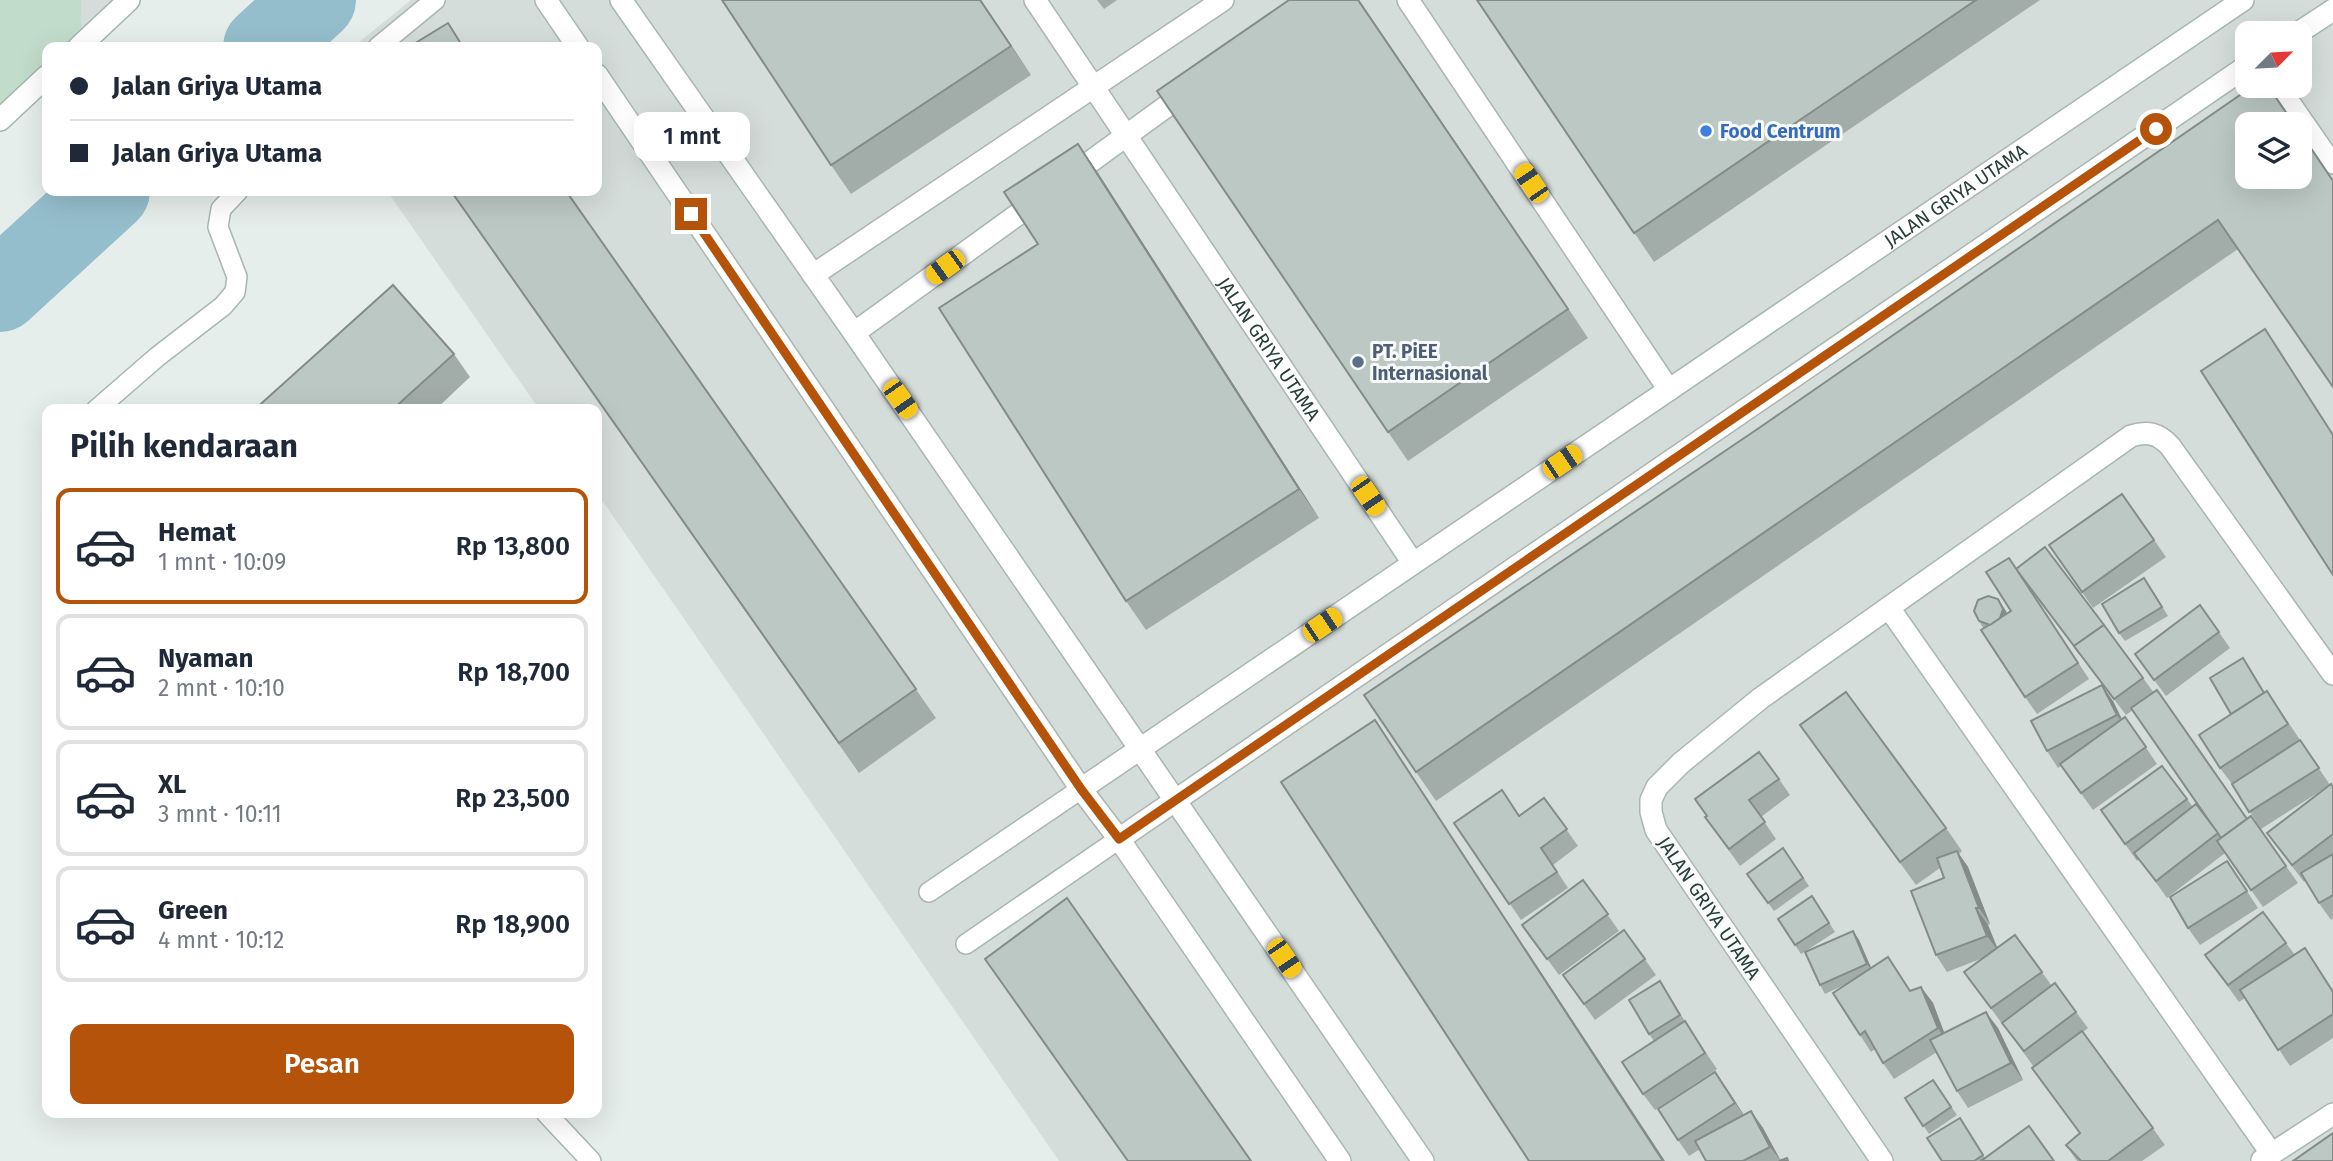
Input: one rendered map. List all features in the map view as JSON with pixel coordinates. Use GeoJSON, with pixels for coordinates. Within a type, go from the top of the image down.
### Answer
{"type":"FeatureCollection","features":[{"type":"Feature","properties":{"kind":"street"},"geometry":{"type":"LineString","coordinates":[[84,42],[130,0]]}},
{"type":"Feature","properties":{"kind":"street"},"geometry":{"type":"LineString","coordinates":[[546,0],[575,42]]}},
{"type":"Feature","properties":{"kind":"street"},"geometry":{"type":"LineString","coordinates":[[621,0],[854,333],[1423,1161]]}},
{"type":"Feature","properties":{"kind":"street","name":"JALAN GRIYA UTAMA"},"geometry":{"type":"LineString","coordinates":[[1035,0],[1413,563]]}},
{"type":"Feature","properties":{"kind":"street"},"geometry":{"type":"LineString","coordinates":[[813,275],[1223,0]]}},
{"type":"Feature","properties":{"kind":"street"},"geometry":{"type":"LineString","coordinates":[[1408,0],[1669,390]]}},
{"type":"Feature","properties":{"kind":"street","name":"JALAN GRIYA UTAMA"},"geometry":{"type":"LineString","coordinates":[[1081,789],[2243,0]]}},
{"type":"Feature","properties":{"kind":"street"},"geometry":{"type":"LineString","coordinates":[[2312,24],[2333,10]]}},
{"type":"Feature","properties":{"kind":"street"},"geometry":{"type":"LineString","coordinates":[[1119,839],[2235,74]]}},
{"type":"Feature","properties":{"kind":"street"},"geometry":{"type":"LineString","coordinates":[[854,333],[1202,80]]}},
{"type":"Feature","properties":{"kind":"street"},"geometry":{"type":"LineString","coordinates":[[0,120],[42,81]]}},
{"type":"Feature","properties":{"kind":"street"},"geometry":{"type":"LineString","coordinates":[[602,82],[1081,789],[1119,839],[1339,1161]]}},
{"type":"Feature","properties":{"kind":"street","name":"JALAN GRIYA UTAMA"},"geometry":{"type":"LineString","coordinates":[[1882,1161],[1657,830],[1651,812],[1651,800],[1657,787],[1761,698],[2131,436],[2143,433],[2152,433],[2164,439],[2170,446],[2333,674]]}},
{"type":"Feature","properties":{"kind":"street"},"geometry":{"type":"LineString","coordinates":[[1889,608],[2266,1157],[2333,1114]]}},
{"type":"Feature","properties":{"kind":"lane"},"geometry":{"type":"LineString","coordinates":[[384,42],[435,0]]}},
{"type":"Feature","properties":{"kind":"lane"},"geometry":{"type":"LineString","coordinates":[[2287,98],[2333,164]]}},
{"type":"Feature","properties":{"kind":"lane"},"geometry":{"type":"LineString","coordinates":[[103,404],[157,357],[223,306],[234,292],[237,277],[218,227],[221,209],[233,196]]}},
{"type":"Feature","properties":{"kind":"lane"},"geometry":{"type":"LineString","coordinates":[[929,892],[1081,789]]}},
{"type":"Feature","properties":{"kind":"lane"},"geometry":{"type":"LineString","coordinates":[[966,944],[1119,839]]}},
{"type":"Feature","properties":{"kind":"lane"},"geometry":{"type":"LineString","coordinates":[[551,1118],[591,1161]]}},
{"type":"Feature","properties":{"kind":"shaded area"},"geometry":{"type":"Polygon","coordinates":[[[81,0],[130,0],[84,42],[82,42],[81,0]]]}},
{"type":"Feature","properties":{"kind":"shaded area"},"geometry":{"type":"Polygon","coordinates":[[[411,0],[2333,0],[2333,1161],[1059,1161],[602,500],[602,404],[536,404],[390,196],[602,196],[602,42],[359,42],[411,0]]]}},
{"type":"Feature","properties":{"kind":"green space"},"geometry":{"type":"Polygon","coordinates":[[[0,0],[81,0],[82,42],[42,42],[42,81],[0,120],[0,0]]]}},
{"type":"Feature","properties":{"kind":"building"},"geometry":{"type":"Polygon","coordinates":[[[722,0],[980,0],[1011,46],[831,165],[722,0]]]}},
{"type":"Feature","properties":{"kind":"building"},"geometry":{"type":"Polygon","coordinates":[[[1289,0],[1358,0],[1568,309],[1388,432],[1157,91],[1289,0]]]}},
{"type":"Feature","properties":{"kind":"building","name":"Food Centrum"},"geometry":{"type":"Polygon","coordinates":[[[1477,0],[1976,0],[1634,233],[1477,0]]]}},
{"type":"Feature","properties":{"kind":"building"},"geometry":{"type":"Polygon","coordinates":[[[448,23],[460,42],[417,42],[448,23]]]}},
{"type":"Feature","properties":{"kind":"building"},"geometry":{"type":"Polygon","coordinates":[[[2236,98],[2276,98],[2286,112],[2235,112],[2235,189],[2312,189],[2312,150],[2333,181],[2333,387],[2218,220],[1416,772],[1364,695],[1759,428],[2236,98]]]}},
{"type":"Feature","properties":{"kind":"building"},"geometry":{"type":"Polygon","coordinates":[[[1078,144],[1299,489],[1126,601],[939,308],[1038,244],[1004,192],[1078,144]]]}},
{"type":"Feature","properties":{"kind":"building"},"geometry":{"type":"Polygon","coordinates":[[[455,196],[570,196],[916,689],[839,743],[455,196]]]}},
{"type":"Feature","properties":{"kind":"building"},"geometry":{"type":"Polygon","coordinates":[[[393,285],[454,354],[399,404],[261,404],[393,285]]]}},
{"type":"Feature","properties":{"kind":"building"},"geometry":{"type":"Polygon","coordinates":[[[2265,329],[2333,435],[2333,575],[2201,371],[2265,329]]]}},
{"type":"Feature","properties":{"kind":"building"},"geometry":{"type":"Polygon","coordinates":[[[2122,494],[2154,540],[2082,592],[2049,545],[2122,494]]]}},
{"type":"Feature","properties":{"kind":"building"},"geometry":{"type":"Polygon","coordinates":[[[2045,547],[2104,625],[2074,646],[2080,654],[2016,569],[2045,547]]]}},
{"type":"Feature","properties":{"kind":"building"},"geometry":{"type":"Polygon","coordinates":[[[2009,558],[2078,663],[2025,697],[1981,630],[2011,611],[1986,572],[2009,558]]]}},
{"type":"Feature","properties":{"kind":"building"},"geometry":{"type":"Polygon","coordinates":[[[2144,578],[2162,607],[2119,633],[2102,604],[2144,578]]]}},
{"type":"Feature","properties":{"kind":"building"},"geometry":{"type":"Polygon","coordinates":[[[1988,596],[1998,599],[2003,609],[2000,618],[1990,625],[1979,621],[1974,611],[1978,600],[1988,596]]]}},
{"type":"Feature","properties":{"kind":"building"},"geometry":{"type":"Polygon","coordinates":[[[2200,605],[2219,632],[2154,680],[2135,654],[2200,605]]]}},
{"type":"Feature","properties":{"kind":"building"},"geometry":{"type":"Polygon","coordinates":[[[2104,625],[2143,678],[2114,699],[2074,646],[2104,625]]]}},
{"type":"Feature","properties":{"kind":"building"},"geometry":{"type":"Polygon","coordinates":[[[2243,658],[2264,693],[2231,714],[2210,678],[2243,658]]]}},
{"type":"Feature","properties":{"kind":"building"},"geometry":{"type":"Polygon","coordinates":[[[2102,685],[2117,715],[2047,751],[2031,721],[2102,685]]]}},
{"type":"Feature","properties":{"kind":"building"},"geometry":{"type":"Polygon","coordinates":[[[2157,690],[2247,819],[2221,838],[2131,708],[2157,690]]]}},
{"type":"Feature","properties":{"kind":"building"},"geometry":{"type":"Polygon","coordinates":[[[2267,691],[2288,724],[2220,768],[2199,735],[2267,691]]]}},
{"type":"Feature","properties":{"kind":"building"},"geometry":{"type":"Polygon","coordinates":[[[1846,692],[1946,828],[1900,862],[1800,725],[1846,692]]]}},
{"type":"Feature","properties":{"kind":"building"},"geometry":{"type":"Polygon","coordinates":[[[2125,717],[2146,747],[2081,793],[2060,764],[2125,717]]]}},
{"type":"Feature","properties":{"kind":"building"},"geometry":{"type":"Polygon","coordinates":[[[1375,720],[1663,1161],[1529,1161],[1281,782],[1375,720]]]}},
{"type":"Feature","properties":{"kind":"building"},"geometry":{"type":"Polygon","coordinates":[[[2300,740],[2319,768],[2249,812],[2232,784],[2300,740]]]}},
{"type":"Feature","properties":{"kind":"building"},"geometry":{"type":"Polygon","coordinates":[[[1759,752],[1779,779],[1749,800],[1765,822],[1729,849],[1695,799],[1759,752]]]}},
{"type":"Feature","properties":{"kind":"building"},"geometry":{"type":"Polygon","coordinates":[[[2162,766],[2187,799],[2125,844],[2101,810],[2162,766]]]}},
{"type":"Feature","properties":{"kind":"building"},"geometry":{"type":"Polygon","coordinates":[[[2331,784],[2333,834],[2292,865],[2267,833],[2331,784]]]}},
{"type":"Feature","properties":{"kind":"building"},"geometry":{"type":"Polygon","coordinates":[[[1502,790],[1519,816],[1544,798],[1567,829],[1541,848],[1557,872],[1509,904],[1454,823],[1502,790]]]}},
{"type":"Feature","properties":{"kind":"building"},"geometry":{"type":"Polygon","coordinates":[[[2196,804],[2218,833],[2156,881],[2134,853],[2196,804]]]}},
{"type":"Feature","properties":{"kind":"building"},"geometry":{"type":"Polygon","coordinates":[[[2251,816],[2286,866],[2251,890],[2217,841],[2251,816]]]}},
{"type":"Feature","properties":{"kind":"building"},"geometry":{"type":"Polygon","coordinates":[[[1783,848],[1803,878],[1768,903],[1747,874],[1783,848]]]}},
{"type":"Feature","properties":{"kind":"building"},"geometry":{"type":"Polygon","coordinates":[[[1957,851],[1987,936],[1936,955],[1911,891],[1944,878],[1937,858],[1957,851]]]}},
{"type":"Feature","properties":{"kind":"building"},"geometry":{"type":"Polygon","coordinates":[[[2333,854],[2333,895],[2319,903],[2301,873],[2333,854]]]}},
{"type":"Feature","properties":{"kind":"building"},"geometry":{"type":"Polygon","coordinates":[[[2227,861],[2247,891],[2188,928],[2170,897],[2227,861]]]}},
{"type":"Feature","properties":{"kind":"building"},"geometry":{"type":"Polygon","coordinates":[[[1583,880],[1608,914],[1547,959],[1522,925],[1583,880]]]}},
{"type":"Feature","properties":{"kind":"building"},"geometry":{"type":"Polygon","coordinates":[[[1812,896],[1829,923],[1795,945],[1778,919],[1812,896]]]}},
{"type":"Feature","properties":{"kind":"building"},"geometry":{"type":"Polygon","coordinates":[[[1067,898],[1251,1161],[1128,1161],[985,959],[1067,898]]]}},
{"type":"Feature","properties":{"kind":"building"},"geometry":{"type":"Polygon","coordinates":[[[2263,912],[2286,943],[2228,985],[2205,955],[2263,912]]]}},
{"type":"Feature","properties":{"kind":"building"},"geometry":{"type":"Polygon","coordinates":[[[1624,930],[1645,959],[1584,1004],[1563,975],[1624,930]]]}},
{"type":"Feature","properties":{"kind":"building"},"geometry":{"type":"Polygon","coordinates":[[[1853,931],[1867,964],[1820,985],[1805,952],[1853,931]]]}},
{"type":"Feature","properties":{"kind":"building"},"geometry":{"type":"Polygon","coordinates":[[[2015,935],[2042,972],[1991,1008],[1964,972],[2015,935]]]}},
{"type":"Feature","properties":{"kind":"building"},"geometry":{"type":"Polygon","coordinates":[[[2305,948],[2333,992],[2333,1014],[2278,1050],[2240,990],[2305,948]]]}},
{"type":"Feature","properties":{"kind":"building"},"geometry":{"type":"Polygon","coordinates":[[[1888,957],[1910,991],[1921,987],[1938,1028],[1883,1063],[1865,1031],[1860,1035],[1833,993],[1888,957]]]}},
{"type":"Feature","properties":{"kind":"building"},"geometry":{"type":"Polygon","coordinates":[[[1660,981],[1680,1015],[1649,1034],[1629,1000],[1660,981]]]}},
{"type":"Feature","properties":{"kind":"building"},"geometry":{"type":"Polygon","coordinates":[[[2055,983],[2076,1012],[2024,1051],[2002,1023],[2055,983]]]}},
{"type":"Feature","properties":{"kind":"building"},"geometry":{"type":"Polygon","coordinates":[[[1986,1012],[2011,1063],[1957,1091],[1930,1040],[1986,1012]]]}},
{"type":"Feature","properties":{"kind":"building"},"geometry":{"type":"Polygon","coordinates":[[[1685,1021],[1705,1053],[1643,1094],[1622,1062],[1685,1021]]]}},
{"type":"Feature","properties":{"kind":"building"},"geometry":{"type":"Polygon","coordinates":[[[2082,1031],[2153,1128],[2108,1161],[2081,1161],[2066,1145],[2080,1133],[2032,1068],[2082,1031]]]}},
{"type":"Feature","properties":{"kind":"building"},"geometry":{"type":"Polygon","coordinates":[[[1715,1072],[1735,1103],[1678,1140],[1658,1109],[1715,1072]]]}},
{"type":"Feature","properties":{"kind":"building"},"geometry":{"type":"Polygon","coordinates":[[[1933,1080],[1951,1107],[1923,1126],[1905,1098],[1933,1080]]]}},
{"type":"Feature","properties":{"kind":"building"},"geometry":{"type":"Polygon","coordinates":[[[1751,1111],[1770,1147],[1743,1161],[1706,1161],[1695,1141],[1751,1111]]]}},
{"type":"Feature","properties":{"kind":"building"},"geometry":{"type":"Polygon","coordinates":[[[1960,1118],[1983,1155],[1974,1161],[1942,1161],[1927,1138],[1960,1118]]]}},
{"type":"Feature","properties":{"kind":"building"},"geometry":{"type":"Polygon","coordinates":[[[2029,1126],[2054,1161],[1981,1161],[2029,1126]]]}},
{"type":"Feature","properties":{"kind":"building"},"geometry":{"type":"Polygon","coordinates":[[[2333,1133],[2333,1161],[2293,1161],[2333,1133]]]}},
{"type":"Feature","properties":{"kind":"waterway"},"geometry":{"type":"LineString","coordinates":[[269,42],[315,0]]}},
{"type":"Feature","properties":{"kind":"waterway"},"geometry":{"type":"LineString","coordinates":[[0,291],[104,196]]}},
{"type":"Feature","properties":{"kind":"place","name":"Food Centrum"},"geometry":{"type":"Point","coordinates":[1706,131]}},
{"type":"Feature","properties":{"kind":"place","name":"PT. PiEE Internasional"},"geometry":{"type":"Point","coordinates":[1358,362]}},
{"type":"Feature","properties":{"kind":"route"},"geometry":{"type":"LineString","coordinates":[[691,214],[1081,789],[1119,839],[2156,129]]}}]}
